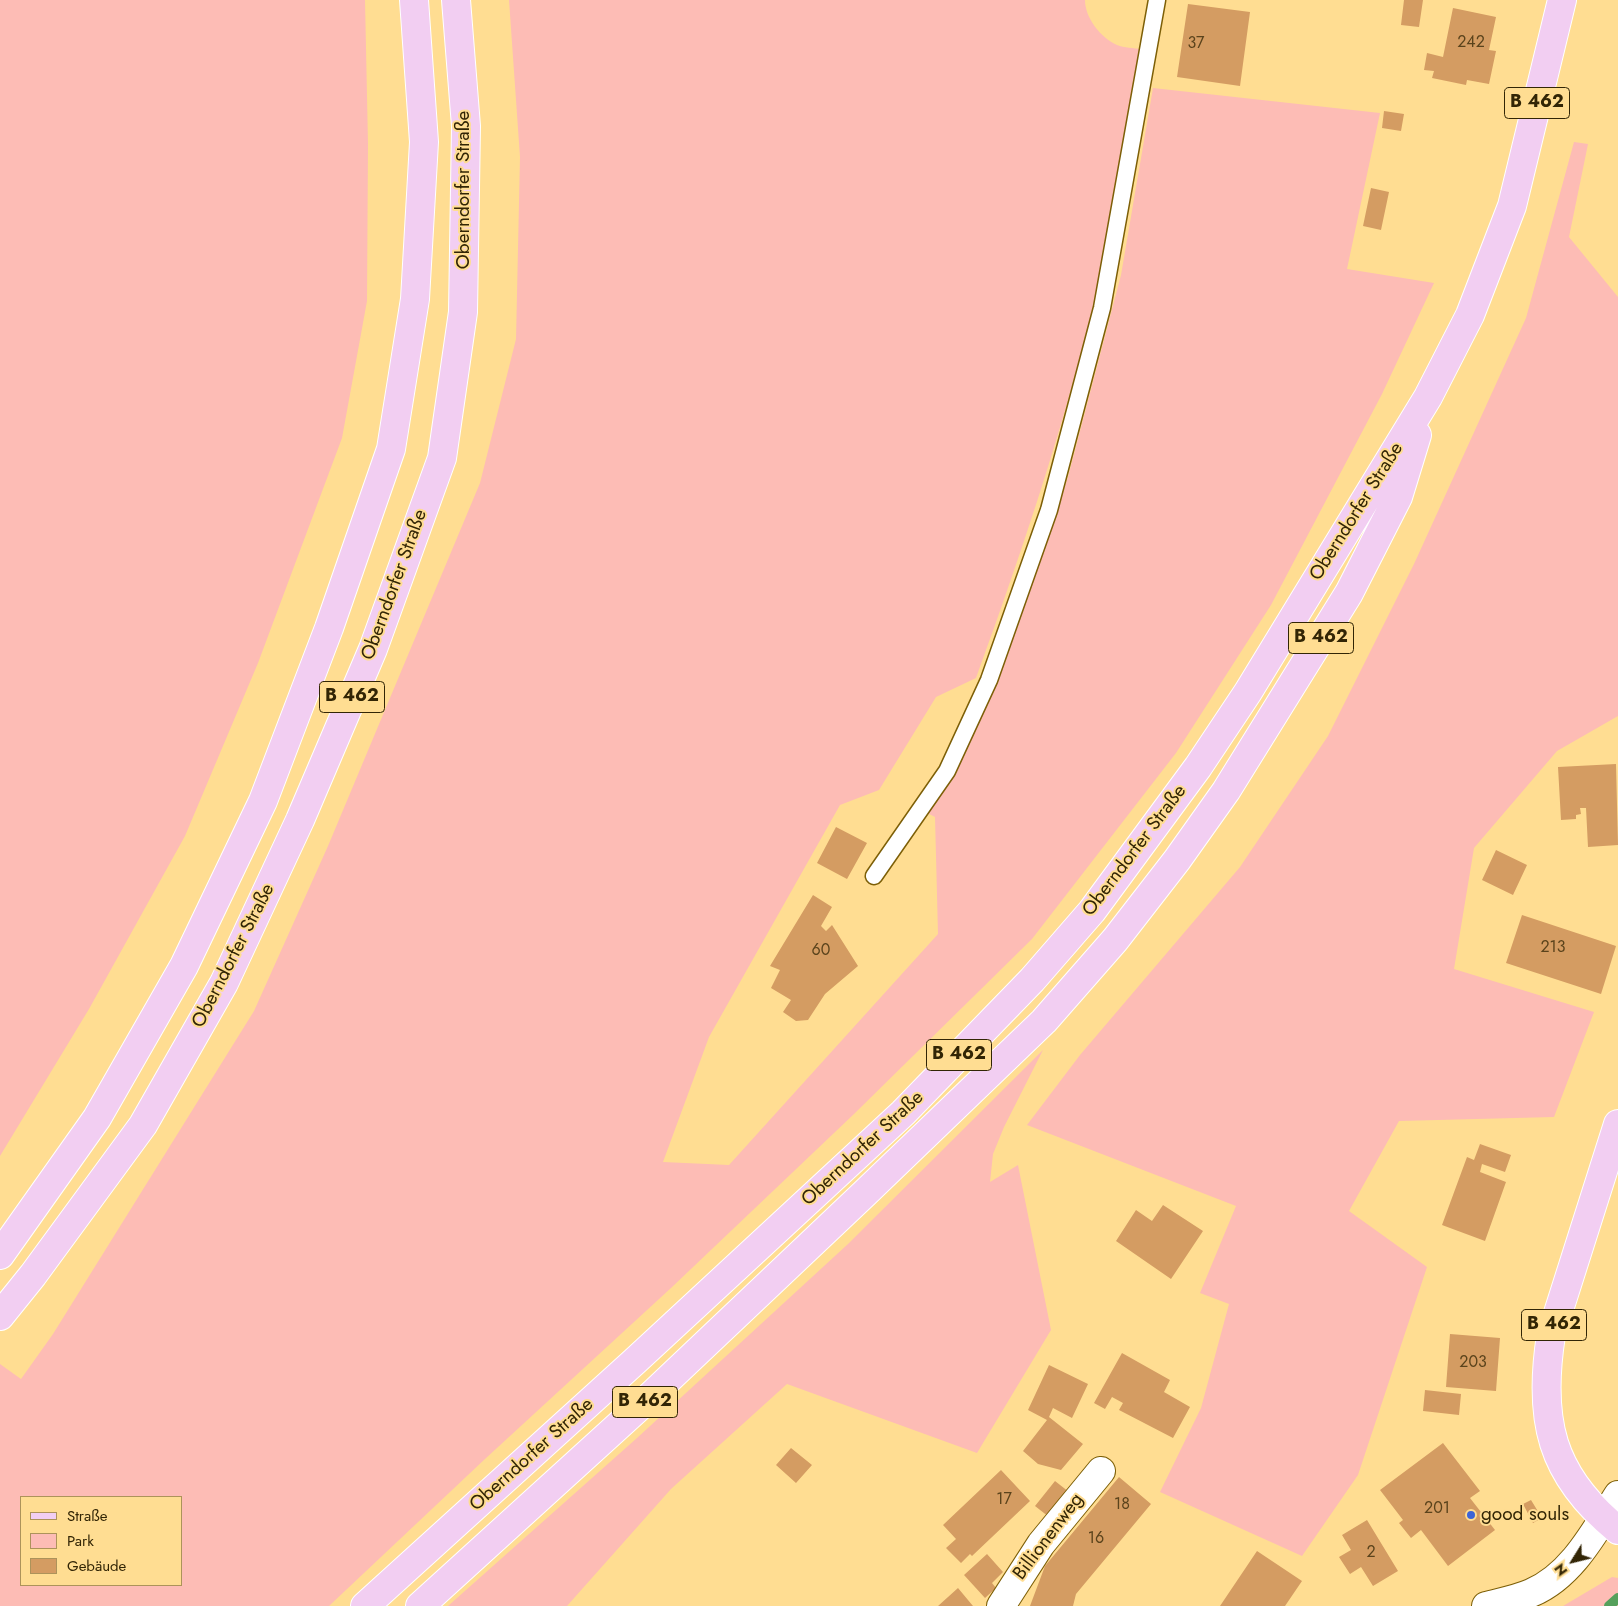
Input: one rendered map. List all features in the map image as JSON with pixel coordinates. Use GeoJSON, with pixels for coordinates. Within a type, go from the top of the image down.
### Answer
{"type":"FeatureCollection","features":[{"type":"Feature","properties":{"kind":"main road","name":"B 462"},"geometry":{"type":"LineString","coordinates":[[0,1255],[97,1118],[184,966],[263,800],[329,628],[391,449],[415,300],[423,152],[414,0]]}},
{"type":"Feature","properties":{"kind":"main road","name":"Oberndorfer Straße"},"geometry":{"type":"LineString","coordinates":[[0,1316],[33,1275],[143,1125],[224,983],[300,820],[373,649],[442,458],[463,312],[466,126],[456,0]]}},
{"type":"Feature","properties":{"kind":"main road","name":"Oberndorfer Straße"},"geometry":{"type":"LineString","coordinates":[[366,1606],[903,1113],[1032,980],[1092,911],[1203,760],[1248,692],[1428,397],[1470,315],[1512,206],[1562,0]]}},
{"type":"Feature","properties":{"kind":"main road","name":"Oberndorfer Straße"},"geometry":{"type":"LineString","coordinates":[[420,1606],[639,1407],[865,1193],[1044,1021],[1115,940],[1177,860],[1226,791],[1349,593],[1398,497],[1428,397]]}},
{"type":"Feature","properties":{"kind":"main road","name":"B 462"},"geometry":{"type":"LineString","coordinates":[[1611,1524],[1573,1483],[1554,1446],[1547,1411],[1545,1371],[1551,1335],[1618,1124]]}},
{"type":"Feature","properties":{"kind":"street","name":"Billionenweg"},"geometry":{"type":"LineString","coordinates":[[1001,1606],[1041,1544],[1101,1471]]}},
{"type":"Feature","properties":{"kind":"street"},"geometry":{"type":"LineString","coordinates":[[1486,1606],[1532,1592],[1555,1578],[1611,1524],[1618,1495]]}},
{"type":"Feature","properties":{"kind":"lane"},"geometry":{"type":"LineString","coordinates":[[874,876],[947,771],[989,680],[1050,510],[1102,308],[1157,0]]}},
{"type":"Feature","properties":{"kind":"green space"},"geometry":{"type":"Polygon","coordinates":[[[0,0],[365,0],[368,144],[367,301],[342,438],[258,663],[185,836],[89,1009],[0,1156],[0,0]]]}},
{"type":"Feature","properties":{"kind":"green space"},"geometry":{"type":"Polygon","coordinates":[[[509,0],[1085,0],[1091,20],[1105,38],[1120,46],[1141,49],[1113,215],[1102,269],[1076,373],[1012,577],[976,678],[936,697],[879,790],[840,805],[709,1037],[663,1162],[729,1165],[938,934],[935,817],[927,813],[972,732],[1015,633],[1068,477],[1121,275],[1153,88],[1380,113],[1347,269],[1434,283],[1382,394],[1271,605],[1176,753],[1032,939],[854,1114],[671,1288],[329,1606],[0,1606],[0,1364],[21,1379],[53,1334],[254,1011],[328,846],[480,483],[516,339],[520,157],[509,0]]]}},
{"type":"Feature","properties":{"kind":"green space"},"geometry":{"type":"Polygon","coordinates":[[[1574,142],[1588,144],[1569,237],[1618,297],[1618,716],[1557,751],[1474,848],[1454,969],[1594,1012],[1554,1117],[1399,1121],[1349,1211],[1427,1267],[1358,1475],[1302,1556],[1160,1492],[1201,1408],[1229,1304],[1200,1293],[1236,1206],[1027,1125],[1080,1055],[1240,867],[1328,736],[1414,564],[1526,318],[1574,142]]]}},
{"type":"Feature","properties":{"kind":"green space"},"geometry":{"type":"Polygon","coordinates":[[[1043,1050],[1004,1127],[993,1154],[990,1182],[1018,1165],[1051,1330],[977,1453],[787,1384],[671,1489],[567,1606],[448,1606],[637,1438],[848,1244],[1043,1050]]]}},
{"type":"Feature","properties":{"kind":"green space"},"geometry":{"type":"Polygon","coordinates":[[[1612,1577],[1618,1578],[1618,1606],[1563,1606],[1612,1577]]]}},
{"type":"Feature","properties":{"kind":"building"},"geometry":{"type":"Polygon","coordinates":[[[1404,0],[1423,0],[1419,27],[1401,25],[1404,0]]]}},
{"type":"Feature","properties":{"kind":"building"},"geometry":{"type":"Polygon","coordinates":[[[1188,4],[1250,12],[1240,86],[1177,77],[1188,4]]]}},
{"type":"Feature","properties":{"kind":"building"},"geometry":{"type":"Polygon","coordinates":[[[1453,8],[1496,17],[1489,50],[1496,51],[1489,84],[1467,80],[1466,85],[1432,78],[1434,71],[1424,70],[1427,53],[1443,57],[1453,8]]]}},
{"type":"Feature","properties":{"kind":"building"},"geometry":{"type":"Polygon","coordinates":[[[1384,111],[1404,114],[1401,131],[1382,128],[1384,111]]]}},
{"type":"Feature","properties":{"kind":"building"},"geometry":{"type":"Polygon","coordinates":[[[1371,188],[1389,192],[1381,230],[1363,226],[1371,188]]]}},
{"type":"Feature","properties":{"kind":"building"},"geometry":{"type":"Polygon","coordinates":[[[1616,764],[1618,845],[1588,847],[1586,808],[1580,808],[1581,814],[1576,815],[1576,819],[1561,820],[1558,767],[1616,764]]]}},
{"type":"Feature","properties":{"kind":"building"},"geometry":{"type":"Polygon","coordinates":[[[836,827],[867,843],[847,879],[817,863],[836,827]]]}},
{"type":"Feature","properties":{"kind":"building"},"geometry":{"type":"Polygon","coordinates":[[[1496,850],[1527,865],[1513,895],[1482,880],[1496,850]]]}},
{"type":"Feature","properties":{"kind":"building"},"geometry":{"type":"Polygon","coordinates":[[[813,895],[832,907],[821,926],[826,931],[832,925],[858,966],[825,994],[808,1020],[796,1021],[783,1012],[791,1000],[771,988],[780,970],[770,966],[813,895]]]}},
{"type":"Feature","properties":{"kind":"building"},"geometry":{"type":"Polygon","coordinates":[[[1522,915],[1616,946],[1601,994],[1506,963],[1522,915]]]}},
{"type":"Feature","properties":{"kind":"building"},"geometry":{"type":"Polygon","coordinates":[[[1480,1144],[1511,1155],[1505,1172],[1482,1164],[1480,1172],[1506,1182],[1485,1241],[1442,1225],[1467,1157],[1474,1160],[1480,1144]]]}},
{"type":"Feature","properties":{"kind":"building"},"geometry":{"type":"Polygon","coordinates":[[[1163,1205],[1203,1231],[1171,1279],[1116,1241],[1136,1210],[1152,1221],[1163,1205]]]}},
{"type":"Feature","properties":{"kind":"building"},"geometry":{"type":"Polygon","coordinates":[[[1450,1334],[1500,1338],[1496,1391],[1446,1387],[1450,1334]]]}},
{"type":"Feature","properties":{"kind":"building"},"geometry":{"type":"Polygon","coordinates":[[[1122,1353],[1170,1380],[1164,1392],[1190,1407],[1173,1438],[1119,1410],[1123,1403],[1112,1397],[1105,1409],[1094,1403],[1122,1353]]]}},
{"type":"Feature","properties":{"kind":"building"},"geometry":{"type":"Polygon","coordinates":[[[1049,1365],[1088,1384],[1072,1418],[1053,1408],[1049,1417],[1083,1444],[1061,1470],[1038,1464],[1023,1451],[1047,1420],[1028,1410],[1049,1365]]]}},
{"type":"Feature","properties":{"kind":"building"},"geometry":{"type":"Polygon","coordinates":[[[1425,1390],[1461,1394],[1459,1415],[1423,1411],[1425,1390]]]}},
{"type":"Feature","properties":{"kind":"building"},"geometry":{"type":"Polygon","coordinates":[[[1443,1443],[1480,1491],[1470,1498],[1495,1530],[1448,1566],[1421,1530],[1411,1538],[1399,1523],[1403,1520],[1380,1490],[1443,1443]]]}},
{"type":"Feature","properties":{"kind":"building"},"geometry":{"type":"Polygon","coordinates":[[[791,1448],[812,1465],[796,1483],[776,1465],[791,1448]]]}},
{"type":"Feature","properties":{"kind":"building"},"geometry":{"type":"Polygon","coordinates":[[[1001,1470],[1030,1501],[972,1556],[970,1554],[961,1563],[946,1548],[956,1539],[943,1525],[1001,1470]]]}},
{"type":"Feature","properties":{"kind":"building"},"geometry":{"type":"Polygon","coordinates":[[[1119,1477],[1151,1504],[1076,1594],[1073,1606],[1030,1606],[1045,1566],[1119,1477]]]}},
{"type":"Feature","properties":{"kind":"building"},"geometry":{"type":"Polygon","coordinates":[[[1055,1481],[1069,1492],[1049,1517],[1035,1506],[1055,1481]]]}},
{"type":"Feature","properties":{"kind":"building"},"geometry":{"type":"Polygon","coordinates":[[[1531,1500],[1542,1518],[1533,1523],[1523,1504],[1531,1500]]]}},
{"type":"Feature","properties":{"kind":"building"},"geometry":{"type":"Polygon","coordinates":[[[1367,1520],[1398,1571],[1373,1586],[1361,1567],[1350,1574],[1339,1557],[1351,1550],[1342,1535],[1367,1520]]]}},
{"type":"Feature","properties":{"kind":"building"},"geometry":{"type":"Polygon","coordinates":[[[1257,1551],[1302,1581],[1285,1606],[1220,1606],[1257,1551]]]}},
{"type":"Feature","properties":{"kind":"building"},"geometry":{"type":"Polygon","coordinates":[[[987,1554],[1003,1572],[992,1583],[996,1588],[985,1598],[964,1575],[987,1554]]]}},
{"type":"Feature","properties":{"kind":"building"},"geometry":{"type":"Polygon","coordinates":[[[958,1588],[973,1606],[938,1606],[958,1588]]]}},
{"type":"Feature","properties":{"kind":"waterway"},"geometry":{"type":"LineString","coordinates":[[1609,1606],[1618,1598]]}},
{"type":"Feature","properties":{"kind":"place","name":"good souls"},"geometry":{"type":"Point","coordinates":[1471,1515]}}]}
